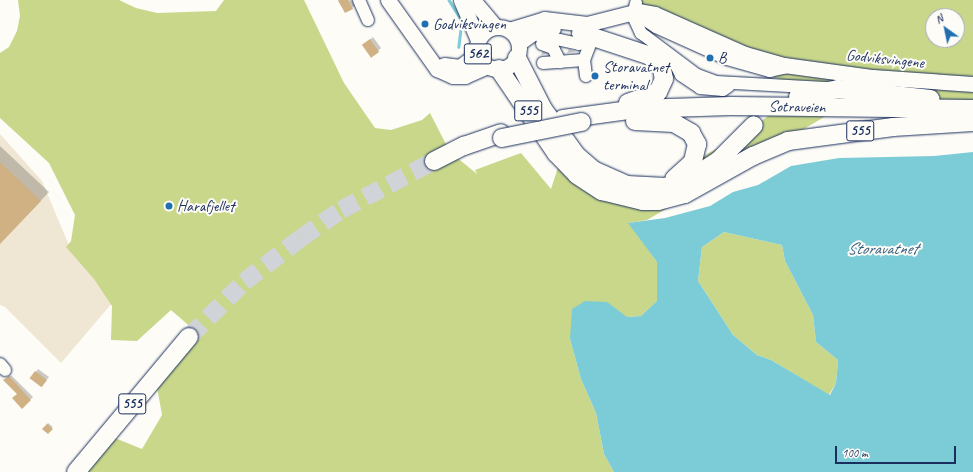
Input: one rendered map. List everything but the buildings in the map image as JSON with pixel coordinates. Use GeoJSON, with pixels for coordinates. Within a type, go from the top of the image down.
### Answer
{"type":"FeatureCollection","features":[{"type":"Feature","properties":{"kind":"highway","name":"555"},"geometry":{"type":"LineString","coordinates":[[501,135],[581,122],[589,126],[622,114],[653,95],[662,85],[664,72],[660,64],[648,55],[588,33]]}},
{"type":"Feature","properties":{"kind":"highway","name":"555"},"geometry":{"type":"LineString","coordinates":[[518,50],[544,109],[576,155],[604,176],[627,185],[646,187],[676,185],[704,172],[754,125]]}},
{"type":"Feature","properties":{"kind":"highway","name":"555"},"geometry":{"type":"LineString","coordinates":[[493,68],[556,153],[577,175],[602,191],[643,201],[658,201],[685,194],[753,156],[788,141],[893,127],[973,121]]}},
{"type":"Feature","properties":{"kind":"highway"},"geometry":{"type":"LineString","coordinates":[[798,97],[838,89],[973,102]]}},
{"type":"Feature","properties":{"kind":"highway","name":"Sotraveien"},"geometry":{"type":"LineString","coordinates":[[622,114],[731,106],[973,121]]}},
{"type":"Feature","properties":{"kind":"highway","name":"Sotraveien"},"geometry":{"type":"LineString","coordinates":[[847,112],[973,109]]}},
{"type":"Feature","properties":{"kind":"highway","name":"555"},"geometry":{"type":"LineString","coordinates":[[434,161],[453,152],[501,135],[561,119],[622,114],[674,123],[691,133],[697,144],[694,162],[676,179],[646,187]]}},
{"type":"Feature","properties":{"kind":"highway","name":"555"},"geometry":{"type":"LineString","coordinates":[[76,472],[189,337]]}},
{"type":"Feature","properties":{"kind":"main road"},"geometry":{"type":"LineString","coordinates":[[388,0],[437,69],[453,76],[471,74],[493,68]]}},
{"type":"Feature","properties":{"kind":"main road","name":"562"},"geometry":{"type":"LineString","coordinates":[[461,0],[478,47],[493,68],[509,66],[518,50],[503,29],[473,0]]}},
{"type":"Feature","properties":{"kind":"main road"},"geometry":{"type":"LineString","coordinates":[[518,50],[537,39],[544,28],[555,28],[588,33],[600,32],[635,7]]}},
{"type":"Feature","properties":{"kind":"main road","name":"Godviksvingene"},"geometry":{"type":"LineString","coordinates":[[635,7],[745,54],[793,66],[873,77],[973,84]]}},
{"type":"Feature","properties":{"kind":"main road"},"geometry":{"type":"LineString","coordinates":[[503,29],[544,19],[588,33]]}},
{"type":"Feature","properties":{"kind":"main road","name":"562"},"geometry":{"type":"LineString","coordinates":[[478,47],[484,33],[503,29]]}},
{"type":"Feature","properties":{"kind":"main road"},"geometry":{"type":"LineString","coordinates":[[425,53],[447,67],[454,68],[467,63],[478,47]]}},
{"type":"Feature","properties":{"kind":"street"},"geometry":{"type":"LineString","coordinates":[[359,0],[368,20]]}},
{"type":"Feature","properties":{"kind":"street"},"geometry":{"type":"LineString","coordinates":[[635,7],[634,22],[641,33],[673,59],[706,80],[733,84],[733,67],[727,59]]}},
{"type":"Feature","properties":{"kind":"street","name":"Godviksvingene"},"geometry":{"type":"LineString","coordinates":[[635,7],[656,27],[727,59],[770,71],[793,66]]}},
{"type":"Feature","properties":{"kind":"street"},"geometry":{"type":"LineString","coordinates":[[586,76],[584,60],[588,33]]}},
{"type":"Feature","properties":{"kind":"street"},"geometry":{"type":"LineString","coordinates":[[537,39],[553,48],[560,62]]}},
{"type":"Feature","properties":{"kind":"street"},"geometry":{"type":"LineString","coordinates":[[543,63],[584,60]]}},
{"type":"Feature","properties":{"kind":"street","name":"Sotraveien"},"geometry":{"type":"LineString","coordinates":[[733,84],[838,89]]}},
{"type":"Feature","properties":{"kind":"shaded area"},"geometry":{"type":"Polygon","coordinates":[[[0,134],[42,181],[71,250],[113,302],[61,363],[5,307],[0,305],[0,134]]]}},
{"type":"Feature","properties":{"kind":"green space"},"geometry":{"type":"Polygon","coordinates":[[[18,0],[119,0],[136,8],[157,13],[216,11],[224,0],[304,0],[344,83],[375,128],[391,130],[422,120],[430,113],[450,152],[477,174],[475,170],[521,153],[551,189],[562,155],[607,184],[663,178],[742,135],[803,91],[651,19],[638,0],[973,0],[973,116],[845,105],[647,220],[629,223],[657,262],[657,301],[641,316],[627,317],[570,339],[581,379],[596,413],[604,454],[614,472],[70,472],[115,438],[142,449],[162,415],[155,376],[194,330],[171,310],[137,341],[111,340],[112,306],[94,279],[66,247],[71,241],[75,215],[49,163],[0,118],[0,53],[9,47],[17,31],[20,16],[18,0]]]}},
{"type":"Feature","properties":{"kind":"green space"},"geometry":{"type":"Polygon","coordinates":[[[724,232],[782,245],[785,261],[813,315],[816,342],[838,360],[836,383],[829,395],[771,360],[757,355],[733,335],[698,281],[702,247],[724,232]]]}},
{"type":"Feature","properties":{"kind":"water","name":"Storavatnet"},"geometry":{"type":"Polygon","coordinates":[[[973,152],[973,472],[614,472],[604,454],[596,413],[581,379],[570,339],[572,309],[585,301],[607,302],[627,317],[641,316],[657,301],[657,262],[628,223],[665,218],[710,206],[733,192],[758,185],[791,166],[839,158],[934,156],[973,152]],[[724,232],[702,247],[698,281],[733,335],[757,355],[771,360],[830,395],[836,383],[838,360],[816,342],[813,315],[785,261],[782,245],[724,232]]]}},
{"type":"Feature","properties":{"kind":"waterway"},"geometry":{"type":"LineString","coordinates":[[449,0],[462,21],[459,47]]}},
{"type":"Feature","properties":{"kind":"tunnel"},"geometry":{"type":"LineString","coordinates":[[189,337],[244,282],[301,238],[341,210],[434,161]]}},
{"type":"Feature","properties":{"kind":"place","name":"Godviksvingen"},"geometry":{"type":"Point","coordinates":[425,24]}},
{"type":"Feature","properties":{"kind":"place","name":"B"},"geometry":{"type":"Point","coordinates":[710,58]}},
{"type":"Feature","properties":{"kind":"place","name":"Storavatnet terminal"},"geometry":{"type":"Point","coordinates":[595,76]}},
{"type":"Feature","properties":{"kind":"place","name":"Harafjellet"},"geometry":{"type":"Point","coordinates":[169,206]}}]}
